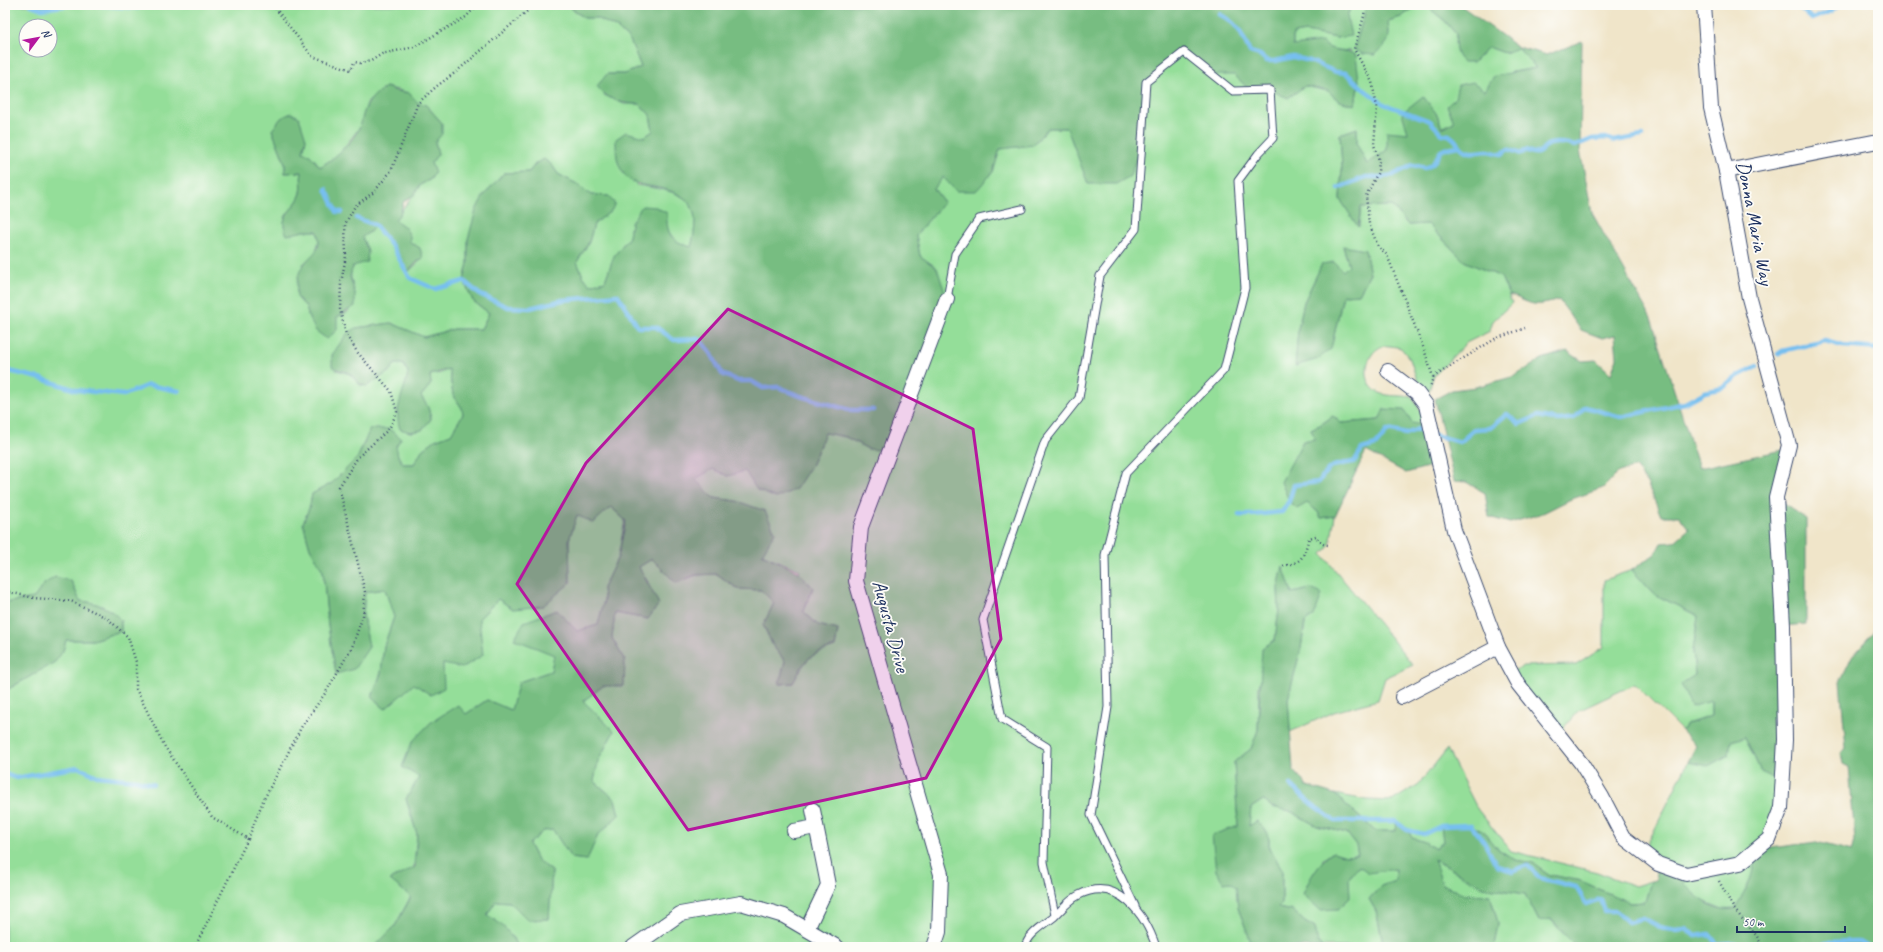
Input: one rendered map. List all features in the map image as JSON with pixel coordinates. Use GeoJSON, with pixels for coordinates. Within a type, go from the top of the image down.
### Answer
{"type":"FeatureCollection","features":[{"type":"Feature","properties":{"kind":"street","name":"Donna Maria Way"},"geometry":{"type":"LineString","coordinates":[[1704,5],[1711,108],[1726,172],[1749,298],[1789,445],[1776,497],[1783,626],[1785,740],[1781,808],[1769,839],[1740,864],[1713,868]]}},
{"type":"Feature","properties":{"kind":"street"},"geometry":{"type":"LineString","coordinates":[[1726,172],[1878,141]]}},
{"type":"Feature","properties":{"kind":"street","name":"Augusta Drive"},"geometry":{"type":"LineString","coordinates":[[934,947],[939,932],[941,874],[856,581],[861,527],[947,299]]}},
{"type":"Feature","properties":{"kind":"street"},"geometry":{"type":"LineString","coordinates":[[1388,372],[1417,393],[1426,405],[1454,530],[1498,647],[1518,684],[1581,763],[1602,797],[1623,837],[1658,864],[1686,874],[1713,868]]}},
{"type":"Feature","properties":{"kind":"street"},"geometry":{"type":"LineString","coordinates":[[1402,696],[1498,647]]}},
{"type":"Feature","properties":{"kind":"street"},"geometry":{"type":"LineString","coordinates":[[807,929],[828,885],[813,810]]}},
{"type":"Feature","properties":{"kind":"street"},"geometry":{"type":"LineString","coordinates":[[794,831],[816,827]]}},
{"type":"Feature","properties":{"kind":"street"},"geometry":{"type":"LineString","coordinates":[[633,947],[680,914],[741,903],[784,916],[807,929],[821,943],[837,947]]}},
{"type":"Feature","properties":{"kind":"lane"},"geometry":{"type":"LineString","coordinates":[[1055,915],[1044,862],[1047,748],[1002,718],[983,620],[1045,441],[1079,398],[1100,276],[1136,229],[1146,82],[1184,52],[1233,91],[1270,90],[1273,138],[1258,154],[1238,181],[1245,288],[1224,370],[1126,473],[1105,555],[1108,707],[1091,815],[1135,906],[1152,935],[1156,947]]}},
{"type":"Feature","properties":{"kind":"lane"},"geometry":{"type":"LineString","coordinates":[[947,299],[955,254],[979,219],[1022,209]]}},
{"type":"Feature","properties":{"kind":"lane"},"geometry":{"type":"LineString","coordinates":[[1025,947],[1026,941],[1033,934],[1079,895],[1091,891],[1113,892],[1135,906]]}},
{"type":"Feature","properties":{"kind":"path"},"geometry":{"type":"LineString","coordinates":[[273,5],[312,56],[351,70],[354,62],[360,63],[371,61],[382,54],[414,47],[466,17],[477,5]]}},
{"type":"Feature","properties":{"kind":"path"},"geometry":{"type":"LineString","coordinates":[[195,947],[248,839],[263,801],[302,726],[326,692],[352,647],[363,616],[365,592],[339,487],[358,457],[389,429],[397,412],[391,391],[358,353],[346,335],[340,309],[341,283],[346,256],[345,224],[355,206],[374,192],[391,171],[418,103],[532,7],[532,5]]}},
{"type":"Feature","properties":{"kind":"path"},"geometry":{"type":"LineString","coordinates":[[1365,5],[1364,16],[1354,49],[1372,82],[1377,107],[1374,145],[1379,160],[1378,172],[1366,196],[1369,224],[1378,246],[1388,256],[1424,349],[1433,377],[1429,392],[1422,400]]}},
{"type":"Feature","properties":{"kind":"path"},"geometry":{"type":"LineString","coordinates":[[1433,377],[1495,339],[1525,328]]}},
{"type":"Feature","properties":{"kind":"path"},"geometry":{"type":"LineString","coordinates":[[1283,566],[1297,563],[1302,557],[1309,538],[1316,536],[1319,543],[1330,545]]}},
{"type":"Feature","properties":{"kind":"path"},"geometry":{"type":"LineString","coordinates":[[5,592],[34,598],[71,601],[107,618],[128,636],[136,662],[136,689],[165,747],[212,817],[248,839]]}},
{"type":"Feature","properties":{"kind":"path"},"geometry":{"type":"LineString","coordinates":[[1713,868],[1734,909],[1756,935],[1763,947]]}},
{"type":"Feature","properties":{"kind":"highlighted area"},"geometry":{"type":"Polygon","coordinates":[[[728,309],[973,429],[1001,639],[926,778],[688,830],[517,584],[586,463],[728,309]]]}},
{"type":"Feature","properties":{"kind":"green space"},"geometry":{"type":"Polygon","coordinates":[[[5,5],[572,5],[572,9],[584,18],[597,18],[617,28],[630,40],[641,67],[625,74],[607,74],[604,95],[624,104],[640,104],[650,115],[653,131],[644,137],[636,185],[665,190],[685,199],[691,206],[694,216],[694,230],[691,247],[676,240],[670,234],[666,225],[631,223],[629,237],[614,256],[605,281],[590,285],[583,276],[577,262],[589,242],[594,224],[611,211],[608,196],[591,195],[577,184],[558,174],[552,165],[536,163],[529,172],[504,173],[472,228],[468,239],[468,263],[464,281],[473,301],[489,313],[481,329],[454,329],[424,337],[391,323],[356,328],[332,355],[336,370],[350,374],[360,385],[367,386],[390,371],[395,364],[403,364],[408,372],[406,385],[397,412],[410,432],[422,430],[431,419],[428,407],[421,396],[431,384],[430,375],[441,373],[449,369],[453,395],[462,408],[463,414],[451,434],[435,440],[422,450],[414,464],[403,464],[398,456],[396,446],[401,438],[363,444],[358,457],[332,483],[312,494],[310,506],[303,523],[310,548],[323,571],[328,626],[336,674],[369,647],[363,616],[365,592],[385,589],[394,617],[384,646],[381,673],[372,697],[384,708],[414,683],[431,695],[443,664],[479,619],[498,599],[513,609],[570,583],[569,540],[577,514],[611,507],[625,520],[618,557],[603,588],[604,600],[598,625],[577,631],[554,655],[551,671],[519,682],[511,711],[487,700],[466,714],[420,777],[406,799],[417,834],[411,896],[395,926],[374,947],[5,947],[5,691],[29,677],[63,651],[66,640],[93,640],[121,631],[121,620],[112,612],[102,606],[80,601],[71,581],[44,584],[34,598],[5,603],[5,5]],[[386,87],[367,103],[360,127],[337,156],[320,167],[315,160],[303,152],[306,139],[272,130],[285,163],[285,173],[302,172],[301,193],[285,217],[284,227],[287,234],[304,231],[317,231],[319,240],[315,254],[303,264],[297,297],[306,307],[309,318],[337,317],[348,312],[355,293],[351,278],[352,269],[357,261],[368,251],[361,237],[370,232],[375,225],[392,246],[407,273],[423,258],[394,221],[420,185],[431,179],[431,163],[438,154],[435,141],[442,123],[426,105],[418,103],[409,93],[386,87]]]}},
{"type":"Feature","properties":{"kind":"green space"},"geometry":{"type":"Polygon","coordinates":[[[572,5],[1352,5],[1347,16],[1351,36],[1337,38],[1306,32],[1293,34],[1293,46],[1322,42],[1330,48],[1356,55],[1359,81],[1355,105],[1339,101],[1328,91],[1305,86],[1288,98],[1270,90],[1251,91],[1234,75],[1213,75],[1184,52],[1146,82],[1142,142],[1130,176],[1116,184],[1088,184],[1067,128],[1048,128],[1033,145],[1000,149],[993,172],[976,191],[956,191],[943,177],[934,189],[944,202],[916,235],[920,256],[937,268],[947,299],[890,451],[868,449],[846,437],[825,433],[811,466],[796,489],[776,498],[757,490],[745,471],[728,476],[713,469],[695,479],[714,498],[737,501],[765,511],[775,532],[762,554],[799,572],[813,588],[803,611],[818,625],[838,630],[835,647],[813,655],[801,668],[793,683],[779,684],[785,661],[773,646],[763,625],[774,603],[761,590],[738,589],[717,574],[696,575],[676,583],[652,559],[639,567],[659,604],[648,619],[615,613],[612,638],[625,661],[624,686],[603,686],[583,701],[614,731],[598,761],[594,781],[615,799],[619,815],[598,835],[587,860],[571,858],[553,830],[543,831],[529,844],[537,860],[552,871],[549,919],[528,920],[510,902],[496,901],[487,915],[505,928],[517,947],[374,947],[395,926],[411,897],[390,880],[415,867],[417,834],[406,799],[419,777],[402,767],[412,742],[430,723],[458,705],[466,714],[487,700],[511,710],[519,682],[551,671],[554,655],[514,639],[524,622],[557,610],[577,631],[598,625],[604,600],[603,588],[618,557],[626,521],[611,507],[593,523],[577,515],[569,540],[570,583],[543,606],[513,609],[498,599],[479,619],[483,655],[462,668],[443,664],[444,688],[431,695],[414,684],[385,709],[372,697],[381,673],[384,646],[394,617],[385,589],[365,592],[363,616],[369,647],[354,669],[336,674],[328,626],[323,571],[310,548],[303,523],[310,506],[312,494],[332,483],[358,457],[370,429],[389,429],[401,438],[396,446],[398,456],[403,464],[414,464],[422,450],[435,440],[451,434],[463,414],[462,408],[453,395],[449,369],[430,375],[431,384],[421,396],[428,407],[431,419],[422,430],[410,432],[400,429],[398,414],[400,400],[408,372],[403,364],[395,364],[390,371],[367,386],[359,383],[348,373],[332,366],[332,355],[346,335],[356,328],[391,323],[424,337],[454,329],[481,329],[489,313],[473,301],[464,281],[468,263],[468,239],[476,210],[484,195],[504,173],[529,172],[536,163],[544,159],[552,165],[558,174],[577,184],[591,195],[609,196],[615,204],[611,211],[594,224],[589,242],[577,262],[583,276],[590,285],[605,281],[614,256],[629,237],[631,223],[642,206],[656,207],[667,213],[668,226],[671,236],[684,245],[691,247],[694,234],[694,213],[691,205],[685,199],[678,194],[667,190],[641,185],[630,180],[621,170],[618,162],[616,153],[616,139],[626,132],[644,137],[653,131],[650,115],[640,104],[616,101],[606,95],[597,86],[607,74],[625,74],[641,67],[630,40],[617,28],[597,18],[585,18],[572,9],[572,5]]]}},
{"type":"Feature","properties":{"kind":"green space"},"geometry":{"type":"Polygon","coordinates":[[[1352,5],[1365,5],[1364,16],[1354,49],[1389,34],[1388,21],[1401,17],[1418,5],[1425,5],[1445,21],[1456,34],[1455,44],[1474,62],[1488,47],[1505,53],[1518,47],[1536,68],[1512,72],[1485,91],[1454,122],[1442,128],[1436,113],[1367,165],[1357,144],[1357,128],[1340,135],[1342,166],[1340,199],[1359,227],[1361,207],[1392,206],[1408,225],[1428,224],[1464,261],[1501,277],[1512,303],[1493,321],[1490,331],[1466,343],[1433,377],[1429,392],[1417,380],[1410,359],[1401,348],[1383,346],[1371,355],[1367,370],[1367,377],[1370,384],[1380,393],[1411,397],[1420,410],[1423,425],[1379,420],[1341,423],[1333,416],[1311,429],[1315,439],[1303,441],[1299,449],[1307,503],[1318,512],[1321,518],[1335,516],[1330,545],[1322,554],[1413,665],[1385,678],[1378,700],[1334,712],[1290,732],[1288,699],[1301,648],[1311,589],[1292,593],[1283,567],[1278,588],[1279,609],[1275,640],[1259,686],[1258,730],[1251,749],[1234,762],[1238,826],[1230,881],[1236,887],[1238,908],[1253,947],[517,947],[512,936],[487,915],[496,901],[510,902],[528,920],[549,919],[552,871],[537,860],[529,844],[543,831],[554,830],[571,858],[586,860],[598,835],[619,815],[615,799],[594,781],[598,761],[614,731],[583,701],[603,686],[625,661],[612,638],[615,613],[648,619],[648,582],[638,567],[652,559],[676,583],[696,575],[717,574],[738,589],[761,590],[774,603],[764,625],[773,646],[785,661],[780,684],[793,683],[801,668],[809,659],[819,652],[835,647],[838,630],[818,625],[803,611],[813,588],[799,572],[800,570],[761,554],[737,501],[714,498],[695,479],[713,469],[728,476],[745,470],[757,490],[811,466],[825,433],[846,437],[868,449],[937,268],[920,256],[916,235],[944,202],[934,189],[943,176],[993,172],[1000,149],[1033,145],[1048,128],[1067,128],[1076,152],[1144,38],[1305,86],[1328,91],[1339,101],[1355,105],[1359,81],[1350,51],[1293,46],[1293,34],[1306,32],[1337,38],[1352,5]],[[1343,247],[1349,265],[1343,271],[1322,264],[1304,302],[1298,329],[1296,360],[1331,349],[1343,295],[1359,294],[1370,274],[1365,250],[1343,247]]]}},
{"type":"Feature","properties":{"kind":"green space"},"geometry":{"type":"Polygon","coordinates":[[[1365,5],[1418,5],[1401,17],[1388,21],[1388,40],[1384,47],[1375,55],[1363,54],[1354,49],[1364,16],[1365,5]]]}},
{"type":"Feature","properties":{"kind":"green space"},"geometry":{"type":"Polygon","coordinates":[[[1425,5],[1460,5],[1518,47],[1547,55],[1582,41],[1580,150],[1592,213],[1651,318],[1699,468],[1788,449],[1776,497],[1806,519],[1806,624],[1783,626],[1783,778],[1773,778],[1761,772],[1745,737],[1731,741],[1729,755],[1708,766],[1688,762],[1696,746],[1682,731],[1687,724],[1711,716],[1711,701],[1691,707],[1681,684],[1695,675],[1693,651],[1698,616],[1654,594],[1632,570],[1655,554],[1661,543],[1674,542],[1689,529],[1679,516],[1661,516],[1647,483],[1636,467],[1619,472],[1603,488],[1569,500],[1543,513],[1510,523],[1489,517],[1485,493],[1466,482],[1454,481],[1435,399],[1452,390],[1476,387],[1515,376],[1542,359],[1567,351],[1582,361],[1596,360],[1611,374],[1617,358],[1615,335],[1602,338],[1581,330],[1559,300],[1543,304],[1535,304],[1509,295],[1501,277],[1464,261],[1428,224],[1408,225],[1392,206],[1361,207],[1358,227],[1340,199],[1342,166],[1340,134],[1357,128],[1357,144],[1367,164],[1387,150],[1387,131],[1408,133],[1402,113],[1423,96],[1436,113],[1442,128],[1454,122],[1447,106],[1455,98],[1458,85],[1473,82],[1485,91],[1494,76],[1536,68],[1518,48],[1505,53],[1488,47],[1474,62],[1463,62],[1458,56],[1455,46],[1456,34],[1445,21],[1425,5]]]}},
{"type":"Feature","properties":{"kind":"green space"},"geometry":{"type":"Polygon","coordinates":[[[386,87],[396,91],[409,93],[418,103],[426,105],[442,123],[442,134],[435,142],[438,154],[431,163],[435,172],[431,179],[420,185],[414,195],[404,201],[400,214],[395,220],[405,227],[410,236],[410,242],[420,248],[423,258],[407,273],[392,246],[375,225],[370,232],[362,237],[368,251],[367,262],[353,266],[350,277],[355,293],[355,306],[337,317],[337,330],[327,339],[316,331],[309,318],[306,307],[297,297],[298,275],[304,264],[318,247],[319,238],[317,231],[304,231],[287,235],[284,228],[285,217],[301,193],[302,172],[285,173],[285,163],[272,130],[281,118],[291,113],[299,117],[306,139],[303,152],[310,155],[320,167],[332,159],[348,144],[360,127],[363,115],[369,102],[378,92],[386,87]]]}},
{"type":"Feature","properties":{"kind":"green space"},"geometry":{"type":"Polygon","coordinates":[[[1343,246],[1365,250],[1370,274],[1359,294],[1343,295],[1331,349],[1318,359],[1295,366],[1298,329],[1304,302],[1322,264],[1334,262],[1343,271],[1349,265],[1343,246]]]}},
{"type":"Feature","properties":{"kind":"green space"},"geometry":{"type":"Polygon","coordinates":[[[1384,409],[1404,410],[1412,423],[1423,425],[1431,466],[1406,473],[1366,451],[1335,516],[1321,518],[1318,512],[1307,503],[1297,509],[1289,501],[1281,482],[1303,441],[1315,439],[1311,429],[1333,416],[1341,423],[1379,420],[1384,409]]]}},
{"type":"Feature","properties":{"kind":"green space"},"geometry":{"type":"Polygon","coordinates":[[[1283,566],[1292,593],[1311,589],[1322,594],[1314,616],[1305,622],[1301,648],[1288,699],[1293,769],[1307,786],[1334,794],[1375,831],[1396,831],[1395,821],[1408,830],[1412,838],[1425,842],[1435,849],[1443,842],[1441,826],[1471,825],[1484,832],[1498,849],[1515,860],[1533,863],[1550,875],[1581,881],[1630,903],[1645,902],[1651,881],[1656,880],[1658,864],[1686,874],[1684,883],[1700,898],[1712,906],[1734,909],[1750,881],[1756,850],[1816,842],[1852,851],[1855,840],[1849,767],[1843,764],[1841,753],[1846,748],[1840,682],[1852,656],[1878,627],[1878,947],[1587,947],[1572,943],[1551,919],[1539,921],[1525,894],[1483,887],[1434,859],[1442,884],[1464,894],[1490,895],[1498,923],[1494,947],[1434,947],[1427,940],[1419,947],[1384,947],[1376,911],[1369,899],[1381,886],[1395,881],[1396,869],[1369,873],[1359,866],[1349,878],[1350,898],[1338,909],[1320,910],[1303,894],[1312,876],[1323,861],[1333,852],[1346,856],[1358,855],[1356,845],[1347,833],[1317,826],[1290,811],[1272,807],[1263,800],[1251,808],[1249,826],[1257,821],[1265,829],[1269,839],[1269,848],[1282,869],[1282,903],[1278,908],[1293,911],[1305,922],[1315,928],[1318,942],[1322,947],[1253,947],[1238,908],[1236,887],[1230,882],[1224,883],[1216,871],[1212,835],[1238,826],[1234,762],[1251,749],[1258,730],[1262,648],[1275,640],[1279,609],[1278,588],[1283,566]]]}},
{"type":"Feature","properties":{"kind":"green space"},"geometry":{"type":"Polygon","coordinates":[[[1632,570],[1654,594],[1698,616],[1693,651],[1695,675],[1711,701],[1711,716],[1687,724],[1682,731],[1635,684],[1578,711],[1558,734],[1511,672],[1523,666],[1576,665],[1604,647],[1604,580],[1632,570]]]}},
{"type":"Feature","properties":{"kind":"green space"},"geometry":{"type":"Polygon","coordinates":[[[55,577],[71,581],[80,601],[102,606],[117,616],[121,620],[121,631],[93,640],[66,640],[63,651],[55,662],[5,691],[5,603],[34,598],[44,584],[55,577]]]}},
{"type":"Feature","properties":{"kind":"green space"},"geometry":{"type":"Polygon","coordinates":[[[1745,737],[1761,772],[1783,778],[1781,808],[1756,850],[1754,873],[1745,893],[1734,909],[1725,910],[1701,900],[1684,883],[1658,864],[1647,845],[1688,762],[1709,765],[1731,741],[1745,737]]]}},
{"type":"Feature","properties":{"kind":"green space"},"geometry":{"type":"Polygon","coordinates":[[[1447,749],[1478,810],[1511,851],[1597,872],[1635,886],[1651,881],[1645,902],[1630,903],[1581,881],[1550,875],[1533,863],[1515,860],[1498,849],[1484,832],[1443,842],[1435,849],[1425,842],[1412,838],[1395,822],[1396,831],[1375,831],[1334,794],[1367,800],[1392,801],[1419,784],[1447,749]]]}},
{"type":"Feature","properties":{"kind":"green space"},"geometry":{"type":"Polygon","coordinates":[[[1263,800],[1272,807],[1290,811],[1317,826],[1347,833],[1356,845],[1358,855],[1346,856],[1333,852],[1322,860],[1349,878],[1359,866],[1383,870],[1396,869],[1395,881],[1381,886],[1369,899],[1376,911],[1384,947],[1322,947],[1318,942],[1315,928],[1305,922],[1293,911],[1277,908],[1282,903],[1282,869],[1269,848],[1269,839],[1248,826],[1251,808],[1263,800]]]}},
{"type":"Feature","properties":{"kind":"green space"},"geometry":{"type":"Polygon","coordinates":[[[1433,859],[1483,887],[1525,894],[1539,921],[1550,919],[1572,943],[1587,947],[1494,947],[1498,923],[1490,895],[1464,894],[1442,884],[1433,859]]]}},
{"type":"Feature","properties":{"kind":"waterway"},"geometry":{"type":"LineString","coordinates":[[31,5],[42,9],[69,5]]}},
{"type":"Feature","properties":{"kind":"waterway"},"geometry":{"type":"LineString","coordinates":[[98,5],[138,8]]}},
{"type":"Feature","properties":{"kind":"waterway"},"geometry":{"type":"LineString","coordinates":[[1797,5],[1812,19],[1831,11],[1840,5]]}},
{"type":"Feature","properties":{"kind":"waterway"},"geometry":{"type":"LineString","coordinates":[[1219,14],[1235,25],[1242,34],[1250,52],[1260,55],[1267,61],[1275,61],[1293,57],[1310,61],[1336,72],[1346,73],[1366,91],[1384,104],[1430,121],[1442,134],[1449,135],[1460,146]]}},
{"type":"Feature","properties":{"kind":"waterway"},"geometry":{"type":"LineString","coordinates":[[1338,188],[1366,177],[1393,175],[1413,165],[1425,168],[1432,165],[1441,151],[1447,148],[1460,146],[1469,152],[1487,151],[1498,154],[1502,154],[1508,149],[1521,154],[1526,150],[1538,153],[1544,147],[1553,143],[1563,143],[1575,146],[1592,139],[1606,138],[1614,141],[1642,136]]}},
{"type":"Feature","properties":{"kind":"waterway"},"geometry":{"type":"LineString","coordinates":[[326,189],[337,212],[342,212]]}},
{"type":"Feature","properties":{"kind":"waterway"},"geometry":{"type":"LineString","coordinates":[[356,218],[375,225],[392,246],[410,278],[435,289],[464,281],[479,294],[508,307],[530,308],[563,300],[618,295],[638,327],[656,327],[674,340],[699,339],[711,353],[722,374],[738,381],[751,381],[763,388],[778,387],[800,396],[850,410],[873,410]]}},
{"type":"Feature","properties":{"kind":"waterway"},"geometry":{"type":"LineString","coordinates":[[1778,354],[1782,351],[1825,341],[1843,346],[1878,349]]}},
{"type":"Feature","properties":{"kind":"waterway"},"geometry":{"type":"LineString","coordinates":[[1239,515],[1282,512],[1289,501],[1294,485],[1319,482],[1326,472],[1333,466],[1354,462],[1362,449],[1376,445],[1388,430],[1406,434],[1418,429],[1460,442],[1475,429],[1490,428],[1507,414],[1519,424],[1538,416],[1559,420],[1574,418],[1585,407],[1621,417],[1685,403],[1705,392],[1723,388],[1738,376],[1757,366]]}},
{"type":"Feature","properties":{"kind":"waterway"},"geometry":{"type":"LineString","coordinates":[[5,370],[39,378],[76,390],[124,395],[148,385],[179,391]]}},
{"type":"Feature","properties":{"kind":"waterway"},"geometry":{"type":"LineString","coordinates":[[5,774],[16,778],[78,767],[97,776],[135,780],[153,784]]}},
{"type":"Feature","properties":{"kind":"waterway"},"geometry":{"type":"LineString","coordinates":[[1291,785],[1309,802],[1335,821],[1395,821],[1407,830],[1424,834],[1441,826],[1471,825],[1484,842],[1497,866],[1513,871],[1527,865],[1540,878],[1576,887],[1586,904],[1600,899],[1604,911],[1616,911],[1628,922],[1643,918],[1660,927],[1675,930],[1685,929],[1696,936],[1709,934],[1717,944],[1735,943],[1739,947]]}},
{"type":"Feature","properties":{"kind":"waterway"},"geometry":{"type":"LineString","coordinates":[[1818,947],[1827,942],[1858,941],[1868,947]]}}]}
